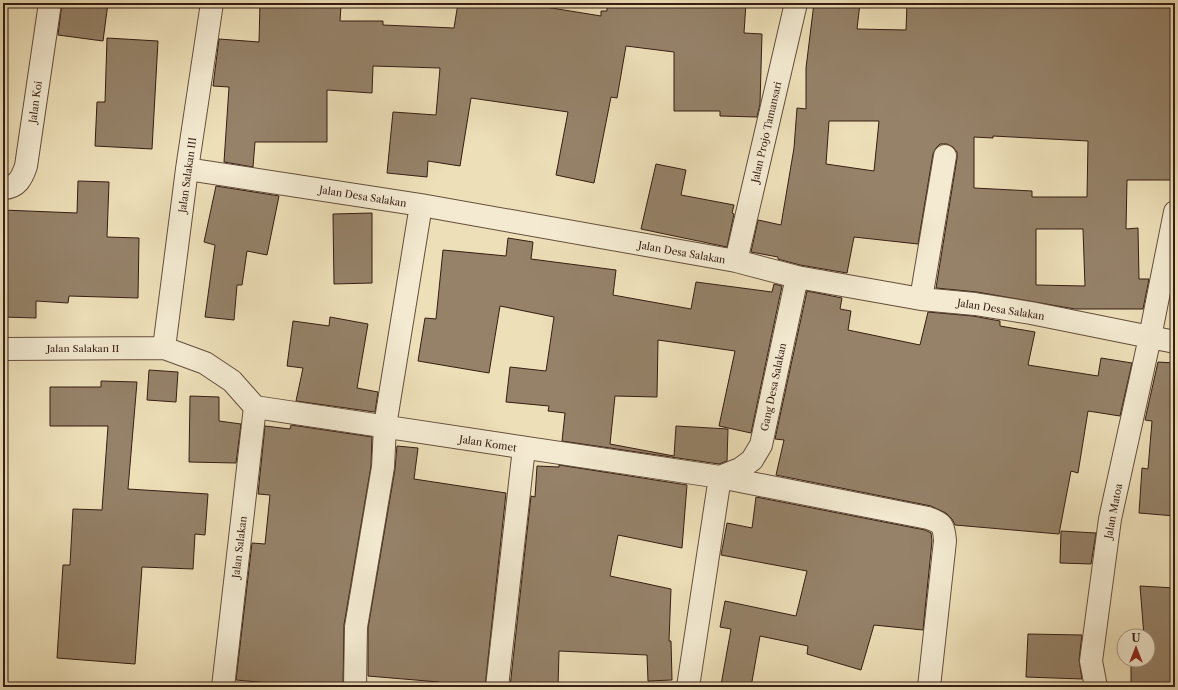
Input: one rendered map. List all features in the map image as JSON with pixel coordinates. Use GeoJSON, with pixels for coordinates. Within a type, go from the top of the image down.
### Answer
{"type":"FeatureCollection","features":[{"type":"Feature","properties":{"kind":"street","name":"Jalan Koi"},"geometry":{"type":"LineString","coordinates":[[3,188],[15,186],[22,176],[26,166],[50,3]]}},
{"type":"Feature","properties":{"kind":"street","name":"Jalan Salakan III"},"geometry":{"type":"LineString","coordinates":[[164,348],[187,169],[212,3]]}},
{"type":"Feature","properties":{"kind":"street","name":"Jalan Projo Tamansari"},"geometry":{"type":"LineString","coordinates":[[736,262],[796,3]]}},
{"type":"Feature","properties":{"kind":"street"},"geometry":{"type":"LineString","coordinates":[[921,299],[945,156]]}},
{"type":"Feature","properties":{"kind":"street","name":"Jalan Desa Salakan"},"geometry":{"type":"LineString","coordinates":[[187,169],[421,205],[736,262],[797,276],[921,299],[975,304],[1031,313],[1175,342]]}},
{"type":"Feature","properties":{"kind":"street"},"geometry":{"type":"LineString","coordinates":[[356,687],[356,627],[383,467],[385,426],[421,205]]}},
{"type":"Feature","properties":{"kind":"street","name":"Jalan Matoa"},"geometry":{"type":"LineString","coordinates":[[1096,687],[1091,660],[1110,519],[1150,337],[1175,212]]}},
{"type":"Feature","properties":{"kind":"street","name":"Gang Desa Salakan"},"geometry":{"type":"LineString","coordinates":[[720,477],[740,468],[752,460],[761,445],[797,276]]}},
{"type":"Feature","properties":{"kind":"street"},"geometry":{"type":"LineString","coordinates":[[164,348],[205,363],[232,381],[255,407]]}},
{"type":"Feature","properties":{"kind":"street","name":"Jalan Salakan II"},"geometry":{"type":"LineString","coordinates":[[3,349],[164,348]]}},
{"type":"Feature","properties":{"kind":"street","name":"Jalan Komet"},"geometry":{"type":"LineString","coordinates":[[255,407],[720,477],[928,518],[939,522],[944,529],[945,541],[929,687]]}},
{"type":"Feature","properties":{"kind":"street","name":"Jalan Salakan"},"geometry":{"type":"LineString","coordinates":[[223,687],[255,407]]}},
{"type":"Feature","properties":{"kind":"street"},"geometry":{"type":"LineString","coordinates":[[496,687],[524,448]]}},
{"type":"Feature","properties":{"kind":"street"},"geometry":{"type":"LineString","coordinates":[[688,687],[720,477]]}},
{"type":"Feature","properties":{"kind":"building"},"geometry":{"type":"Polygon","coordinates":[[[62,3],[108,3],[103,41],[58,35],[62,3]]]}},
{"type":"Feature","properties":{"kind":"building"},"geometry":{"type":"Polygon","coordinates":[[[260,3],[305,5],[305,3],[307,3],[341,6],[340,21],[383,21],[383,25],[454,28],[458,3],[521,3],[601,16],[601,11],[607,11],[607,3],[746,3],[744,33],[762,34],[760,104],[757,117],[720,116],[720,111],[674,111],[674,52],[626,46],[617,98],[611,97],[594,183],[556,175],[568,112],[471,98],[460,166],[428,161],[427,177],[387,173],[393,112],[436,115],[440,68],[373,66],[372,93],[327,90],[327,142],[255,142],[253,167],[224,162],[229,87],[213,86],[219,39],[259,42],[260,3]]]}},
{"type":"Feature","properties":{"kind":"building"},"geometry":{"type":"Polygon","coordinates":[[[814,3],[860,3],[857,29],[906,30],[907,3],[1175,3],[1175,122],[1173,122],[1173,180],[1127,180],[1126,229],[1138,228],[1139,279],[1149,279],[1143,309],[1075,309],[977,292],[936,288],[957,158],[957,152],[953,147],[947,144],[940,144],[933,154],[918,244],[854,237],[847,273],[800,265],[778,259],[778,257],[751,252],[758,220],[781,225],[794,148],[797,108],[806,109],[806,68],[814,3]],[[829,121],[826,164],[874,171],[879,121],[829,121]],[[993,136],[993,138],[974,137],[974,188],[1032,191],[1032,197],[1087,197],[1088,141],[993,136]],[[1036,229],[1036,285],[1085,286],[1083,229],[1036,229]]]}},
{"type":"Feature","properties":{"kind":"building"},"geometry":{"type":"Polygon","coordinates":[[[107,38],[158,41],[152,149],[95,146],[97,102],[105,102],[107,38]]]}},
{"type":"Feature","properties":{"kind":"building"},"geometry":{"type":"Polygon","coordinates":[[[656,164],[686,170],[681,195],[734,205],[732,213],[734,214],[727,247],[641,229],[656,164]]]}},
{"type":"Feature","properties":{"kind":"building"},"geometry":{"type":"Polygon","coordinates":[[[78,181],[109,182],[107,237],[139,238],[138,298],[69,296],[68,303],[36,301],[36,318],[3,317],[3,210],[77,213],[78,181]]]}},
{"type":"Feature","properties":{"kind":"building"},"geometry":{"type":"Polygon","coordinates":[[[216,186],[279,196],[267,255],[247,251],[242,285],[237,285],[234,320],[205,317],[215,245],[204,242],[216,186]]]}},
{"type":"Feature","properties":{"kind":"building"},"geometry":{"type":"Polygon","coordinates":[[[372,213],[372,283],[334,284],[333,214],[372,213]]]}},
{"type":"Feature","properties":{"kind":"building"},"geometry":{"type":"Polygon","coordinates":[[[508,238],[533,242],[531,259],[616,270],[613,295],[691,309],[696,282],[772,292],[774,284],[782,286],[751,433],[719,426],[735,351],[658,340],[657,397],[615,396],[610,444],[674,456],[676,426],[728,429],[727,461],[719,464],[562,441],[565,413],[548,411],[549,406],[506,402],[510,367],[546,371],[554,317],[500,306],[489,373],[418,361],[425,318],[436,319],[443,250],[506,256],[508,238]]]}},
{"type":"Feature","properties":{"kind":"building"},"geometry":{"type":"Polygon","coordinates":[[[807,291],[842,298],[840,309],[851,311],[848,330],[920,345],[928,312],[973,316],[1000,321],[1000,326],[1035,332],[1028,365],[1098,376],[1101,358],[1132,363],[1120,416],[1088,411],[1078,473],[1071,471],[1059,534],[955,525],[946,513],[931,506],[776,475],[784,440],[775,439],[807,291]]]}},
{"type":"Feature","properties":{"kind":"building"},"geometry":{"type":"Polygon","coordinates":[[[330,317],[368,324],[357,388],[378,392],[375,412],[296,401],[303,368],[287,366],[293,321],[329,326],[330,317]]]}},
{"type":"Feature","properties":{"kind":"building"},"geometry":{"type":"Polygon","coordinates":[[[1158,362],[1175,363],[1175,516],[1139,513],[1142,468],[1148,469],[1152,421],[1145,420],[1158,362]]]}},
{"type":"Feature","properties":{"kind":"building"},"geometry":{"type":"Polygon","coordinates":[[[149,370],[178,372],[176,402],[147,400],[149,370]]]}},
{"type":"Feature","properties":{"kind":"building"},"geometry":{"type":"Polygon","coordinates":[[[101,381],[137,382],[128,489],[208,494],[205,535],[195,534],[193,569],[142,567],[135,664],[57,658],[63,565],[70,565],[73,509],[102,510],[108,426],[50,426],[50,387],[101,387],[101,381]]]}},
{"type":"Feature","properties":{"kind":"building"},"geometry":{"type":"Polygon","coordinates":[[[190,396],[219,397],[219,421],[241,424],[236,463],[189,462],[190,396]]]}},
{"type":"Feature","properties":{"kind":"building"},"geometry":{"type":"Polygon","coordinates":[[[291,425],[372,437],[371,466],[344,625],[343,687],[291,687],[292,685],[236,680],[252,543],[265,544],[270,495],[258,494],[265,426],[290,429],[291,425]]]}},
{"type":"Feature","properties":{"kind":"building"},"geometry":{"type":"Polygon","coordinates":[[[397,446],[418,448],[414,479],[506,493],[485,687],[438,687],[439,682],[368,676],[368,628],[395,469],[397,446]]]}},
{"type":"Feature","properties":{"kind":"building"},"geometry":{"type":"Polygon","coordinates":[[[559,465],[687,485],[682,548],[618,535],[610,576],[671,589],[669,641],[671,641],[672,680],[648,681],[647,655],[559,651],[558,687],[510,687],[531,496],[535,497],[537,466],[559,467],[559,465]]]}},
{"type":"Feature","properties":{"kind":"building"},"geometry":{"type":"Polygon","coordinates":[[[756,497],[925,530],[931,533],[932,541],[923,630],[874,625],[861,670],[807,654],[808,646],[760,636],[751,687],[721,685],[731,629],[720,627],[725,601],[796,616],[807,571],[721,555],[727,523],[752,528],[756,497]]]}},
{"type":"Feature","properties":{"kind":"building"},"geometry":{"type":"Polygon","coordinates":[[[1061,531],[1096,533],[1091,564],[1060,563],[1061,531]]]}},
{"type":"Feature","properties":{"kind":"building"},"geometry":{"type":"Polygon","coordinates":[[[1140,586],[1175,588],[1175,687],[1131,687],[1131,668],[1156,668],[1156,628],[1143,628],[1140,586]]]}},
{"type":"Feature","properties":{"kind":"building"},"geometry":{"type":"Polygon","coordinates":[[[1028,634],[1082,635],[1079,660],[1082,679],[1026,677],[1028,634]]]}}]}
